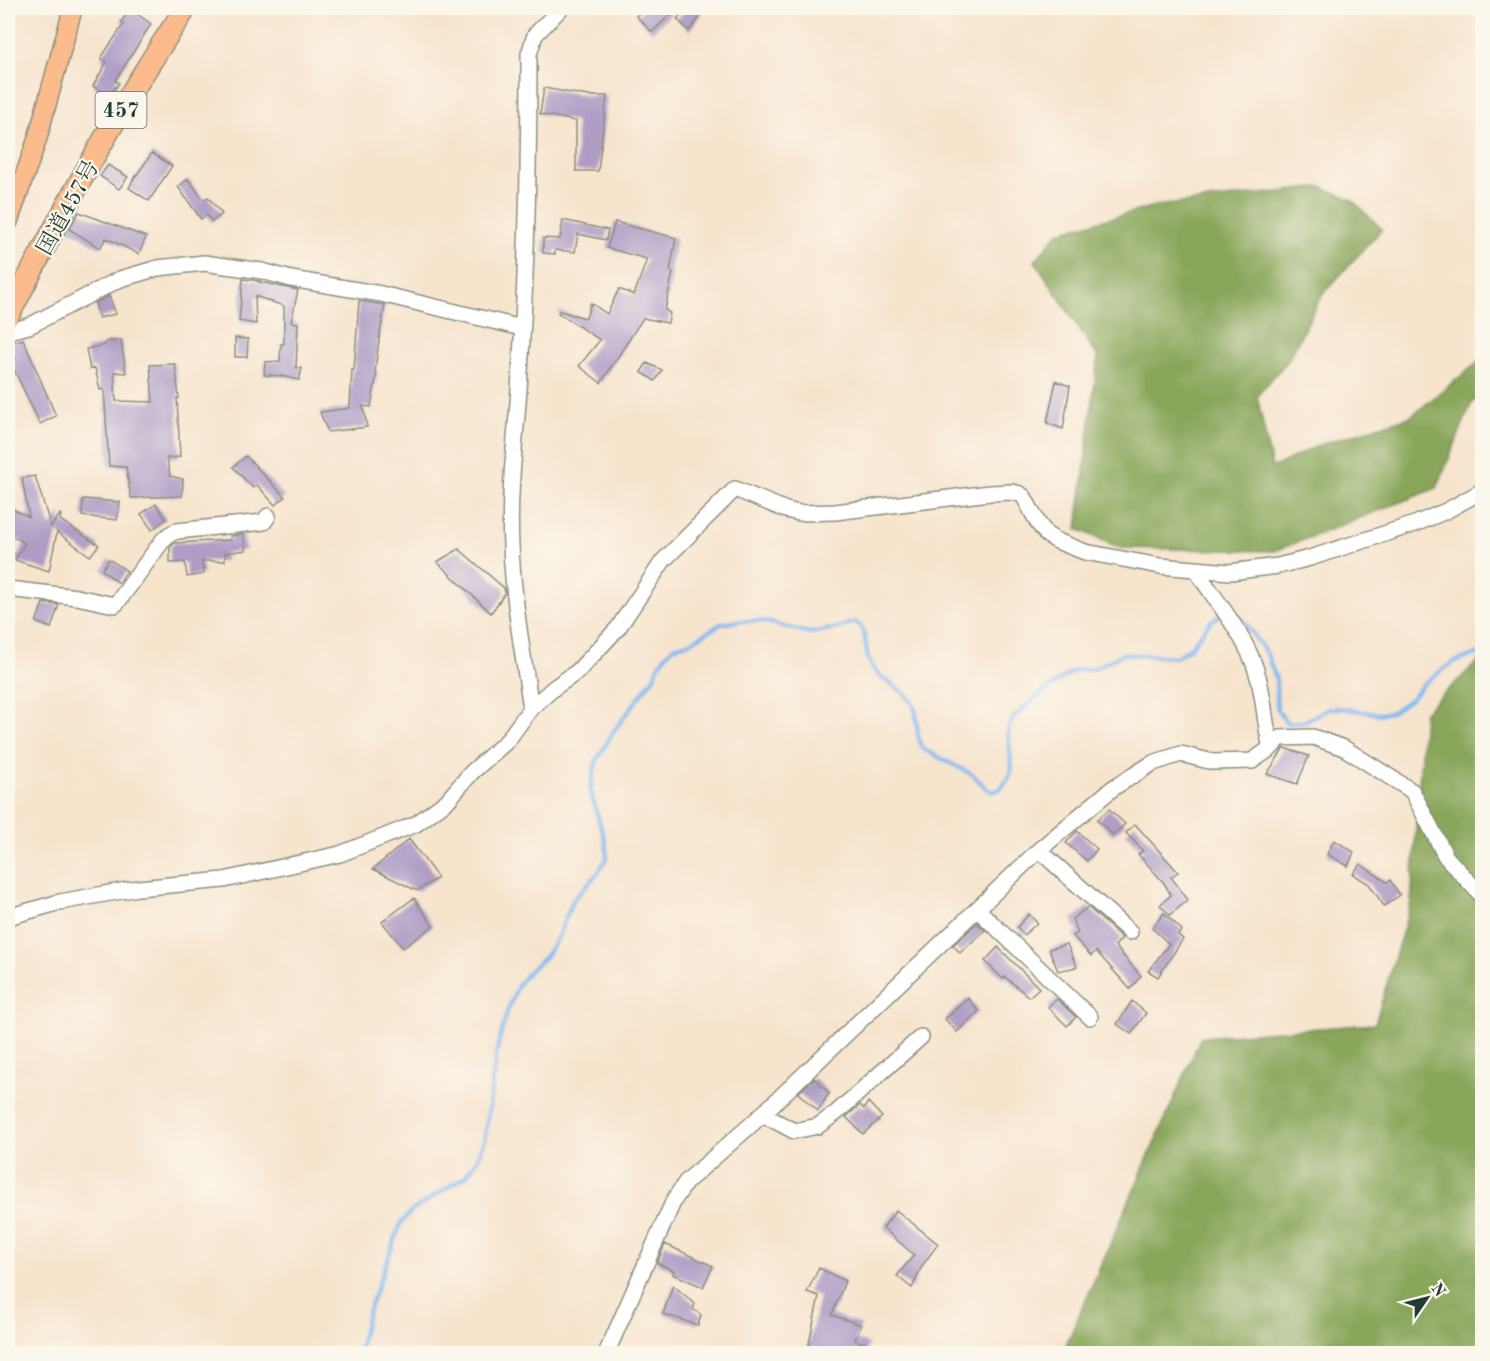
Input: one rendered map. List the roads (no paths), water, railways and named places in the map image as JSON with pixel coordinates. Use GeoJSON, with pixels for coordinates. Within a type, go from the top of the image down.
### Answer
{"type":"FeatureCollection","features":[{"type":"Feature","properties":{"kind":"highway","name":"国道457号"},"geometry":{"type":"LineString","coordinates":[[8,316],[60,216],[152,58],[186,8]]}},
{"type":"Feature","properties":{"kind":"main road"},"geometry":{"type":"LineString","coordinates":[[8,223],[37,140],[73,8]]}},
{"type":"Feature","properties":{"kind":"street"},"geometry":{"type":"LineString","coordinates":[[531,708],[514,601],[510,477],[520,373],[529,190],[529,54],[535,35],[561,8]]}},
{"type":"Feature","properties":{"kind":"street"},"geometry":{"type":"LineString","coordinates":[[8,331],[29,326],[120,279],[158,268],[204,263],[262,271],[291,279],[381,294],[522,328]]}},
{"type":"Feature","properties":{"kind":"street"},"geometry":{"type":"LineString","coordinates":[[8,917],[60,902],[138,888],[224,880],[340,854],[416,824],[447,801],[472,772],[507,741],[531,708],[584,665],[618,628],[663,561],[735,489],[799,513],[835,512],[1012,492],[1024,497],[1047,535],[1067,546],[1114,558],[1196,570],[1230,572],[1251,571],[1310,558],[1415,524],[1446,511],[1482,491]]}},
{"type":"Feature","properties":{"kind":"street"},"geometry":{"type":"LineString","coordinates":[[8,589],[56,594],[114,605],[170,534],[177,531],[264,522],[268,516]]}},
{"type":"Feature","properties":{"kind":"street"},"geometry":{"type":"LineString","coordinates":[[1196,570],[1246,646],[1261,685],[1266,729],[1271,748]]}},
{"type":"Feature","properties":{"kind":"street"},"geometry":{"type":"LineString","coordinates":[[606,1353],[674,1200],[686,1182],[762,1114],[1039,850],[1113,788],[1153,763],[1181,754],[1213,762],[1252,761],[1271,748],[1280,738],[1313,736],[1344,748],[1412,791],[1446,857],[1482,896]]}},
{"type":"Feature","properties":{"kind":"street"},"geometry":{"type":"LineString","coordinates":[[1039,850],[1130,932]]}},
{"type":"Feature","properties":{"kind":"street"},"geometry":{"type":"LineString","coordinates":[[978,910],[1090,1017]]}},
{"type":"Feature","properties":{"kind":"street"},"geometry":{"type":"LineString","coordinates":[[762,1114],[794,1131],[818,1126],[844,1107],[921,1037]]}},
{"type":"Feature","properties":{"kind":"waterway"},"geometry":{"type":"LineString","coordinates":[[1230,613],[1235,613],[1245,623],[1267,654],[1276,679],[1277,709],[1287,723],[1303,722],[1329,709],[1340,708],[1379,714],[1392,712],[1412,698],[1423,684],[1452,663],[1482,652]]}},
{"type":"Feature","properties":{"kind":"waterway"},"geometry":{"type":"LineString","coordinates":[[358,1354],[368,1312],[401,1223],[413,1210],[466,1176],[477,1160],[484,1143],[497,1049],[507,1012],[518,985],[545,957],[557,939],[573,900],[599,872],[607,857],[606,844],[590,790],[596,762],[613,732],[654,677],[666,655],[674,647],[691,642],[721,624],[739,621],[762,621],[810,633],[855,622],[863,630],[868,658],[874,669],[913,704],[920,744],[923,749],[973,775],[993,792],[1000,789],[1009,778],[1012,768],[1008,735],[1013,718],[1036,697],[1076,670],[1093,669],[1123,654],[1176,657],[1190,648],[1211,621],[1223,614]]}}]}
